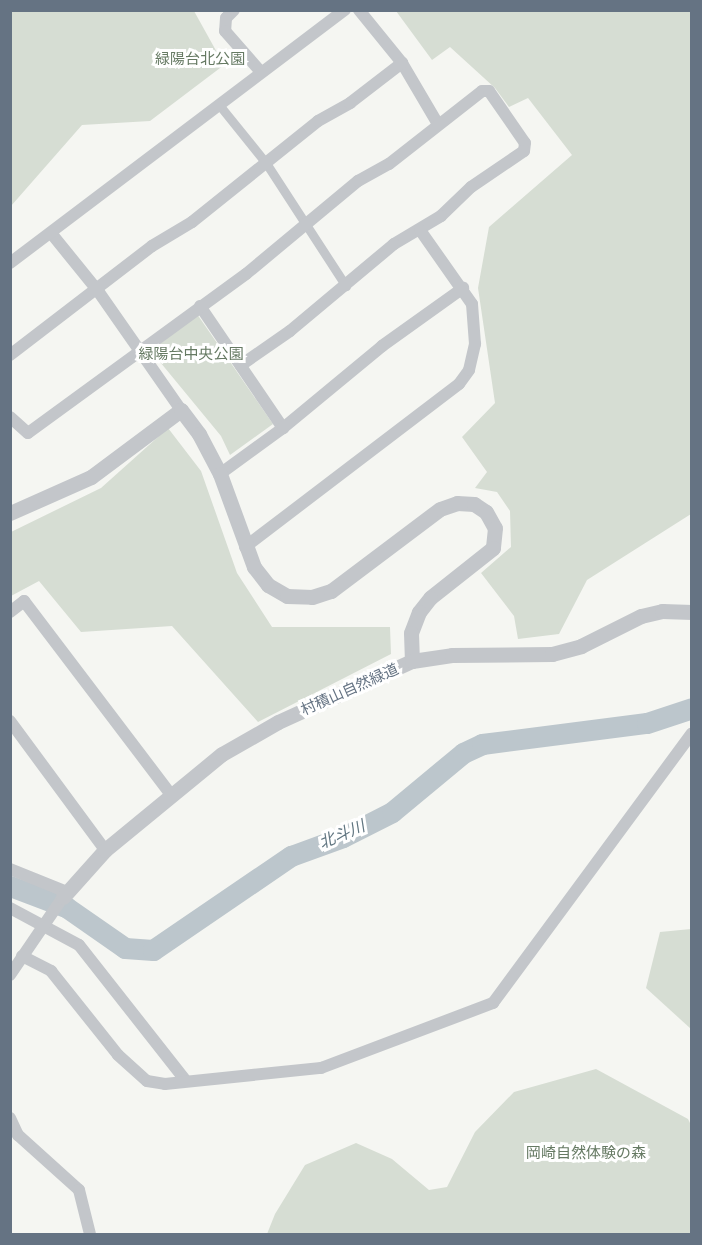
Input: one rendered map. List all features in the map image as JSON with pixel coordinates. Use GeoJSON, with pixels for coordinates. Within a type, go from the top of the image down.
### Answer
{"type":"FeatureCollection","features":[{"type":"Feature","properties":{"kind":"street"},"geometry":{"type":"LineString","coordinates":[[234,10],[226,18],[225,31],[260,71]]}},
{"type":"Feature","properties":{"kind":"street"},"geometry":{"type":"LineString","coordinates":[[10,263],[220,106],[260,71],[345,10]]}},
{"type":"Feature","properties":{"kind":"street"},"geometry":{"type":"LineString","coordinates":[[359,10],[402,63],[438,124]]}},
{"type":"Feature","properties":{"kind":"street"},"geometry":{"type":"LineString","coordinates":[[10,355],[98,291],[318,121],[350,103],[402,63]]}},
{"type":"Feature","properties":{"kind":"street"},"geometry":{"type":"LineString","coordinates":[[10,417],[28,433],[200,306],[307,224],[350,187],[389,164],[485,90],[490,93],[526,147],[420,230],[394,244],[346,286],[241,365]]}},
{"type":"Feature","properties":{"kind":"street"},"geometry":{"type":"LineString","coordinates":[[220,106],[266,163],[346,286]]}},
{"type":"Feature","properties":{"kind":"street"},"geometry":{"type":"LineString","coordinates":[[246,547],[459,384],[473,360],[475,344],[472,304],[464,288],[420,230]]}},
{"type":"Feature","properties":{"kind":"street"},"geometry":{"type":"LineString","coordinates":[[51,233],[98,291],[200,434],[220,474],[246,547],[260,575],[271,588],[294,598],[312,597],[343,584],[440,509],[463,502],[482,507],[495,528],[493,548],[430,598],[419,612],[411,633],[412,661]]}},
{"type":"Feature","properties":{"kind":"street"},"geometry":{"type":"LineString","coordinates":[[220,474],[283,428],[382,346],[464,288]]}},
{"type":"Feature","properties":{"kind":"street"},"geometry":{"type":"LineString","coordinates":[[200,306],[283,428]]}},
{"type":"Feature","properties":{"kind":"street"},"geometry":{"type":"LineString","coordinates":[[10,513],[91,477],[181,410]]}},
{"type":"Feature","properties":{"kind":"street"},"geometry":{"type":"LineString","coordinates":[[10,612],[24,601],[171,795]]}},
{"type":"Feature","properties":{"kind":"street","name":"村積山自然緑道"},"geometry":{"type":"LineString","coordinates":[[65,894],[105,850],[171,795],[250,736],[412,661],[452,655],[552,654],[581,646],[641,616],[662,611],[692,612]]}},
{"type":"Feature","properties":{"kind":"street"},"geometry":{"type":"LineString","coordinates":[[10,721],[105,850]]}},
{"type":"Feature","properties":{"kind":"street"},"geometry":{"type":"LineString","coordinates":[[22,956],[51,971],[138,1075],[156,1083],[321,1068],[493,1003],[692,733]]}},
{"type":"Feature","properties":{"kind":"street"},"geometry":{"type":"LineString","coordinates":[[10,869],[35,877],[65,894],[10,975]]}},
{"type":"Feature","properties":{"kind":"street"},"geometry":{"type":"LineString","coordinates":[[10,908],[48,921],[80,945],[186,1081]]}},
{"type":"Feature","properties":{"kind":"street"},"geometry":{"type":"LineString","coordinates":[[10,1118],[18,1135],[79,1190],[90,1234]]}},
{"type":"Feature","properties":{"kind":"green space","name":"緑陽台北公園"},"geometry":{"type":"Polygon","coordinates":[[[11,10],[194,11],[224,65],[150,121],[82,125],[11,206],[11,10]]]}},
{"type":"Feature","properties":{"kind":"green space"},"geometry":{"type":"Polygon","coordinates":[[[396,11],[691,11],[691,514],[587,580],[559,634],[518,639],[514,616],[481,573],[511,547],[510,511],[497,492],[475,488],[487,472],[462,437],[495,403],[478,288],[489,227],[572,155],[528,98],[509,107],[495,88],[450,47],[432,60],[396,11]]]}},
{"type":"Feature","properties":{"kind":"green space","name":"緑陽台中央公園"},"geometry":{"type":"Polygon","coordinates":[[[197,314],[273,424],[230,455],[221,436],[151,351],[197,314]]]}},
{"type":"Feature","properties":{"kind":"green space"},"geometry":{"type":"Polygon","coordinates":[[[168,428],[201,471],[237,573],[272,627],[390,627],[391,654],[258,722],[172,626],[81,632],[39,581],[11,596],[11,532],[101,488],[168,428]]]}},
{"type":"Feature","properties":{"kind":"green space"},"geometry":{"type":"Polygon","coordinates":[[[692,929],[691,1029],[646,988],[660,932],[692,929]]]}},
{"type":"Feature","properties":{"kind":"green space","name":"岡崎自然体験の森"},"geometry":{"type":"Polygon","coordinates":[[[596,1069],[688,1119],[692,1127],[691,1234],[267,1234],[275,1214],[305,1165],[356,1143],[392,1159],[429,1190],[447,1187],[475,1132],[514,1092],[596,1069]]]}},
{"type":"Feature","properties":{"kind":"waterway","name":"北斗川"},"geometry":{"type":"LineString","coordinates":[[10,886],[66,907],[125,948],[153,950],[291,856],[343,837],[392,812],[463,753],[482,744],[647,723],[692,708]]}}]}
